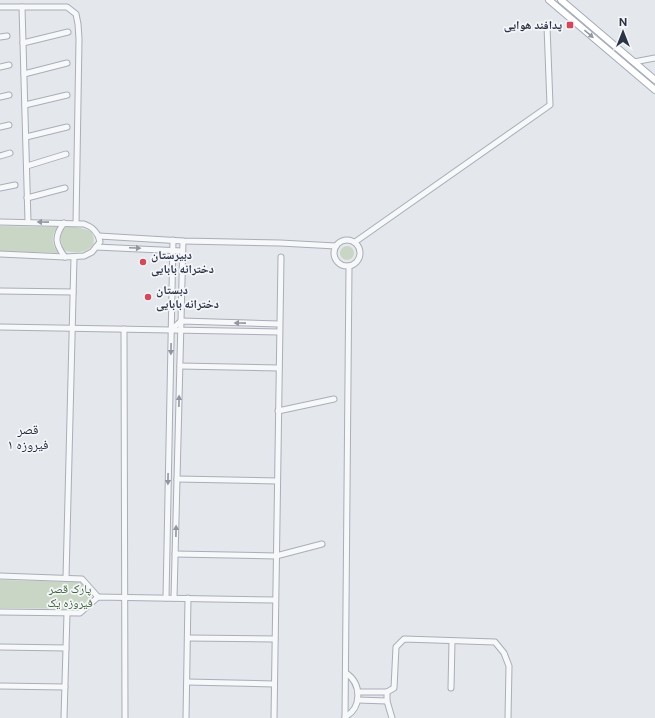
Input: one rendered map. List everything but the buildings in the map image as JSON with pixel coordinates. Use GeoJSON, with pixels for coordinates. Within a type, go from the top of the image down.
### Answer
{"type":"FeatureCollection","features":[{"type":"Feature","properties":{"kind":"main road"},"geometry":{"type":"LineString","coordinates":[[549,0],[655,90]]}},
{"type":"Feature","properties":{"kind":"main road"},"geometry":{"type":"LineString","coordinates":[[561,0],[655,80]]}},
{"type":"Feature","properties":{"kind":"street"},"geometry":{"type":"LineString","coordinates":[[0,7],[67,7],[76,14],[79,39],[76,223]]}},
{"type":"Feature","properties":{"kind":"street"},"geometry":{"type":"LineString","coordinates":[[22,7],[28,222]]}},
{"type":"Feature","properties":{"kind":"street"},"geometry":{"type":"LineString","coordinates":[[356,242],[360,250],[360,258],[357,262],[349,266],[345,266],[338,262],[334,254],[336,246],[339,242],[347,240],[356,242],[550,105],[547,26]]}},
{"type":"Feature","properties":{"kind":"street"},"geometry":{"type":"LineString","coordinates":[[23,43],[68,32]]}},
{"type":"Feature","properties":{"kind":"street"},"geometry":{"type":"LineString","coordinates":[[0,37],[7,36]]}},
{"type":"Feature","properties":{"kind":"street"},"geometry":{"type":"LineString","coordinates":[[634,62],[655,58]]}},
{"type":"Feature","properties":{"kind":"street"},"geometry":{"type":"LineString","coordinates":[[24,74],[67,63]]}},
{"type":"Feature","properties":{"kind":"street"},"geometry":{"type":"LineString","coordinates":[[0,67],[9,65]]}},
{"type":"Feature","properties":{"kind":"street"},"geometry":{"type":"LineString","coordinates":[[0,98],[9,95]]}},
{"type":"Feature","properties":{"kind":"street"},"geometry":{"type":"LineString","coordinates":[[25,105],[67,95]]}},
{"type":"Feature","properties":{"kind":"street"},"geometry":{"type":"LineString","coordinates":[[0,127],[9,125]]}},
{"type":"Feature","properties":{"kind":"street"},"geometry":{"type":"LineString","coordinates":[[26,137],[67,127]]}},
{"type":"Feature","properties":{"kind":"street"},"geometry":{"type":"LineString","coordinates":[[0,156],[10,153]]}},
{"type":"Feature","properties":{"kind":"street"},"geometry":{"type":"LineString","coordinates":[[27,166],[66,154]]}},
{"type":"Feature","properties":{"kind":"street"},"geometry":{"type":"LineString","coordinates":[[0,188],[15,185]]}},
{"type":"Feature","properties":{"kind":"street"},"geometry":{"type":"LineString","coordinates":[[27,198],[65,188]]}},
{"type":"Feature","properties":{"kind":"street"},"geometry":{"type":"LineString","coordinates":[[0,222],[84,224],[95,230],[99,236],[100,242],[92,252],[84,256],[74,257],[0,254]]}},
{"type":"Feature","properties":{"kind":"street"},"geometry":{"type":"LineString","coordinates":[[64,223],[58,233],[57,238],[59,250],[65,256]]}},
{"type":"Feature","properties":{"kind":"street"},"geometry":{"type":"LineString","coordinates":[[99,236],[183,241],[336,246]]}},
{"type":"Feature","properties":{"kind":"street"},"geometry":{"type":"LineString","coordinates":[[166,598],[173,240]]}},
{"type":"Feature","properties":{"kind":"street"},"geometry":{"type":"LineString","coordinates":[[174,598],[183,241]]}},
{"type":"Feature","properties":{"kind":"street"},"geometry":{"type":"LineString","coordinates":[[96,247],[182,250]]}},
{"type":"Feature","properties":{"kind":"street"},"geometry":{"type":"LineString","coordinates":[[66,578],[74,257]]}},
{"type":"Feature","properties":{"kind":"street"},"geometry":{"type":"LineString","coordinates":[[274,718],[278,368],[281,257]]}},
{"type":"Feature","properties":{"kind":"street"},"geometry":{"type":"LineString","coordinates":[[345,718],[349,266]]}},
{"type":"Feature","properties":{"kind":"street"},"geometry":{"type":"LineString","coordinates":[[0,291],[73,292]]}},
{"type":"Feature","properties":{"kind":"street"},"geometry":{"type":"LineString","coordinates":[[171,330],[181,321],[279,324]]}},
{"type":"Feature","properties":{"kind":"street"},"geometry":{"type":"LineString","coordinates":[[0,327],[279,332]]}},
{"type":"Feature","properties":{"kind":"street"},"geometry":{"type":"LineString","coordinates":[[124,329],[126,718]]}},
{"type":"Feature","properties":{"kind":"street"},"geometry":{"type":"LineString","coordinates":[[180,366],[278,368]]}},
{"type":"Feature","properties":{"kind":"street"},"geometry":{"type":"LineString","coordinates":[[278,411],[334,399]]}},
{"type":"Feature","properties":{"kind":"street"},"geometry":{"type":"LineString","coordinates":[[177,479],[277,481]]}},
{"type":"Feature","properties":{"kind":"street"},"geometry":{"type":"LineString","coordinates":[[175,554],[276,556],[322,544]]}},
{"type":"Feature","properties":{"kind":"street"},"geometry":{"type":"LineString","coordinates":[[0,576],[82,579],[98,597]]}},
{"type":"Feature","properties":{"kind":"street"},"geometry":{"type":"LineString","coordinates":[[0,612],[80,613],[98,597],[275,600]]}},
{"type":"Feature","properties":{"kind":"street"},"geometry":{"type":"LineString","coordinates":[[186,718],[188,598]]}},
{"type":"Feature","properties":{"kind":"street"},"geometry":{"type":"LineString","coordinates":[[64,718],[67,613]]}},
{"type":"Feature","properties":{"kind":"street"},"geometry":{"type":"LineString","coordinates":[[188,638],[275,639]]}},
{"type":"Feature","properties":{"kind":"street"},"geometry":{"type":"LineString","coordinates":[[358,692],[387,692],[394,688],[396,647],[404,639],[495,642],[504,653],[509,666],[508,718]]}},
{"type":"Feature","properties":{"kind":"street"},"geometry":{"type":"LineString","coordinates":[[451,688],[452,641]]}},
{"type":"Feature","properties":{"kind":"street"},"geometry":{"type":"LineString","coordinates":[[0,647],[66,648]]}},
{"type":"Feature","properties":{"kind":"street"},"geometry":{"type":"LineString","coordinates":[[345,718],[356,708],[358,700],[358,692],[351,677],[346,673]]}},
{"type":"Feature","properties":{"kind":"street"},"geometry":{"type":"LineString","coordinates":[[187,682],[274,684]]}},
{"type":"Feature","properties":{"kind":"street"},"geometry":{"type":"LineString","coordinates":[[0,686],[65,687]]}},
{"type":"Feature","properties":{"kind":"street"},"geometry":{"type":"LineString","coordinates":[[387,692],[387,701],[392,718]]}},
{"type":"Feature","properties":{"kind":"street"},"geometry":{"type":"LineString","coordinates":[[358,700],[387,701]]}},
{"type":"Feature","properties":{"kind":"green space"},"geometry":{"type":"Polygon","coordinates":[[[0,226],[58,227],[55,230],[53,240],[54,246],[58,253],[0,251],[0,226]]]}},
{"type":"Feature","properties":{"kind":"green space"},"geometry":{"type":"Polygon","coordinates":[[[66,227],[76,227],[91,231],[94,238],[91,247],[82,252],[70,252],[64,250],[61,238],[62,232],[66,227]]]}},
{"type":"Feature","properties":{"kind":"green space"},"geometry":{"type":"Polygon","coordinates":[[[347,246],[352,248],[354,253],[352,258],[347,260],[342,258],[340,253],[342,248],[347,246]]]}},
{"type":"Feature","properties":{"kind":"green space","name":"پارک قصر فیروزه یک"},"geometry":{"type":"Polygon","coordinates":[[[0,580],[81,582],[91,597],[78,609],[0,608],[0,580]]]}},
{"type":"Feature","properties":{"kind":"place","name":"پدافند هوایی"},"geometry":{"type":"Point","coordinates":[570,25]}},
{"type":"Feature","properties":{"kind":"place","name":"دبیرستان دخترانه بابایی"},"geometry":{"type":"Point","coordinates":[143,262]}},
{"type":"Feature","properties":{"kind":"place","name":"دبستان دخترانه بابایی"},"geometry":{"type":"Point","coordinates":[148,297]}},
{"type":"Feature","properties":{"kind":"district","name":"قصر فیروزه ۱"},"geometry":{"type":"Point","coordinates":[28,436]}}]}
